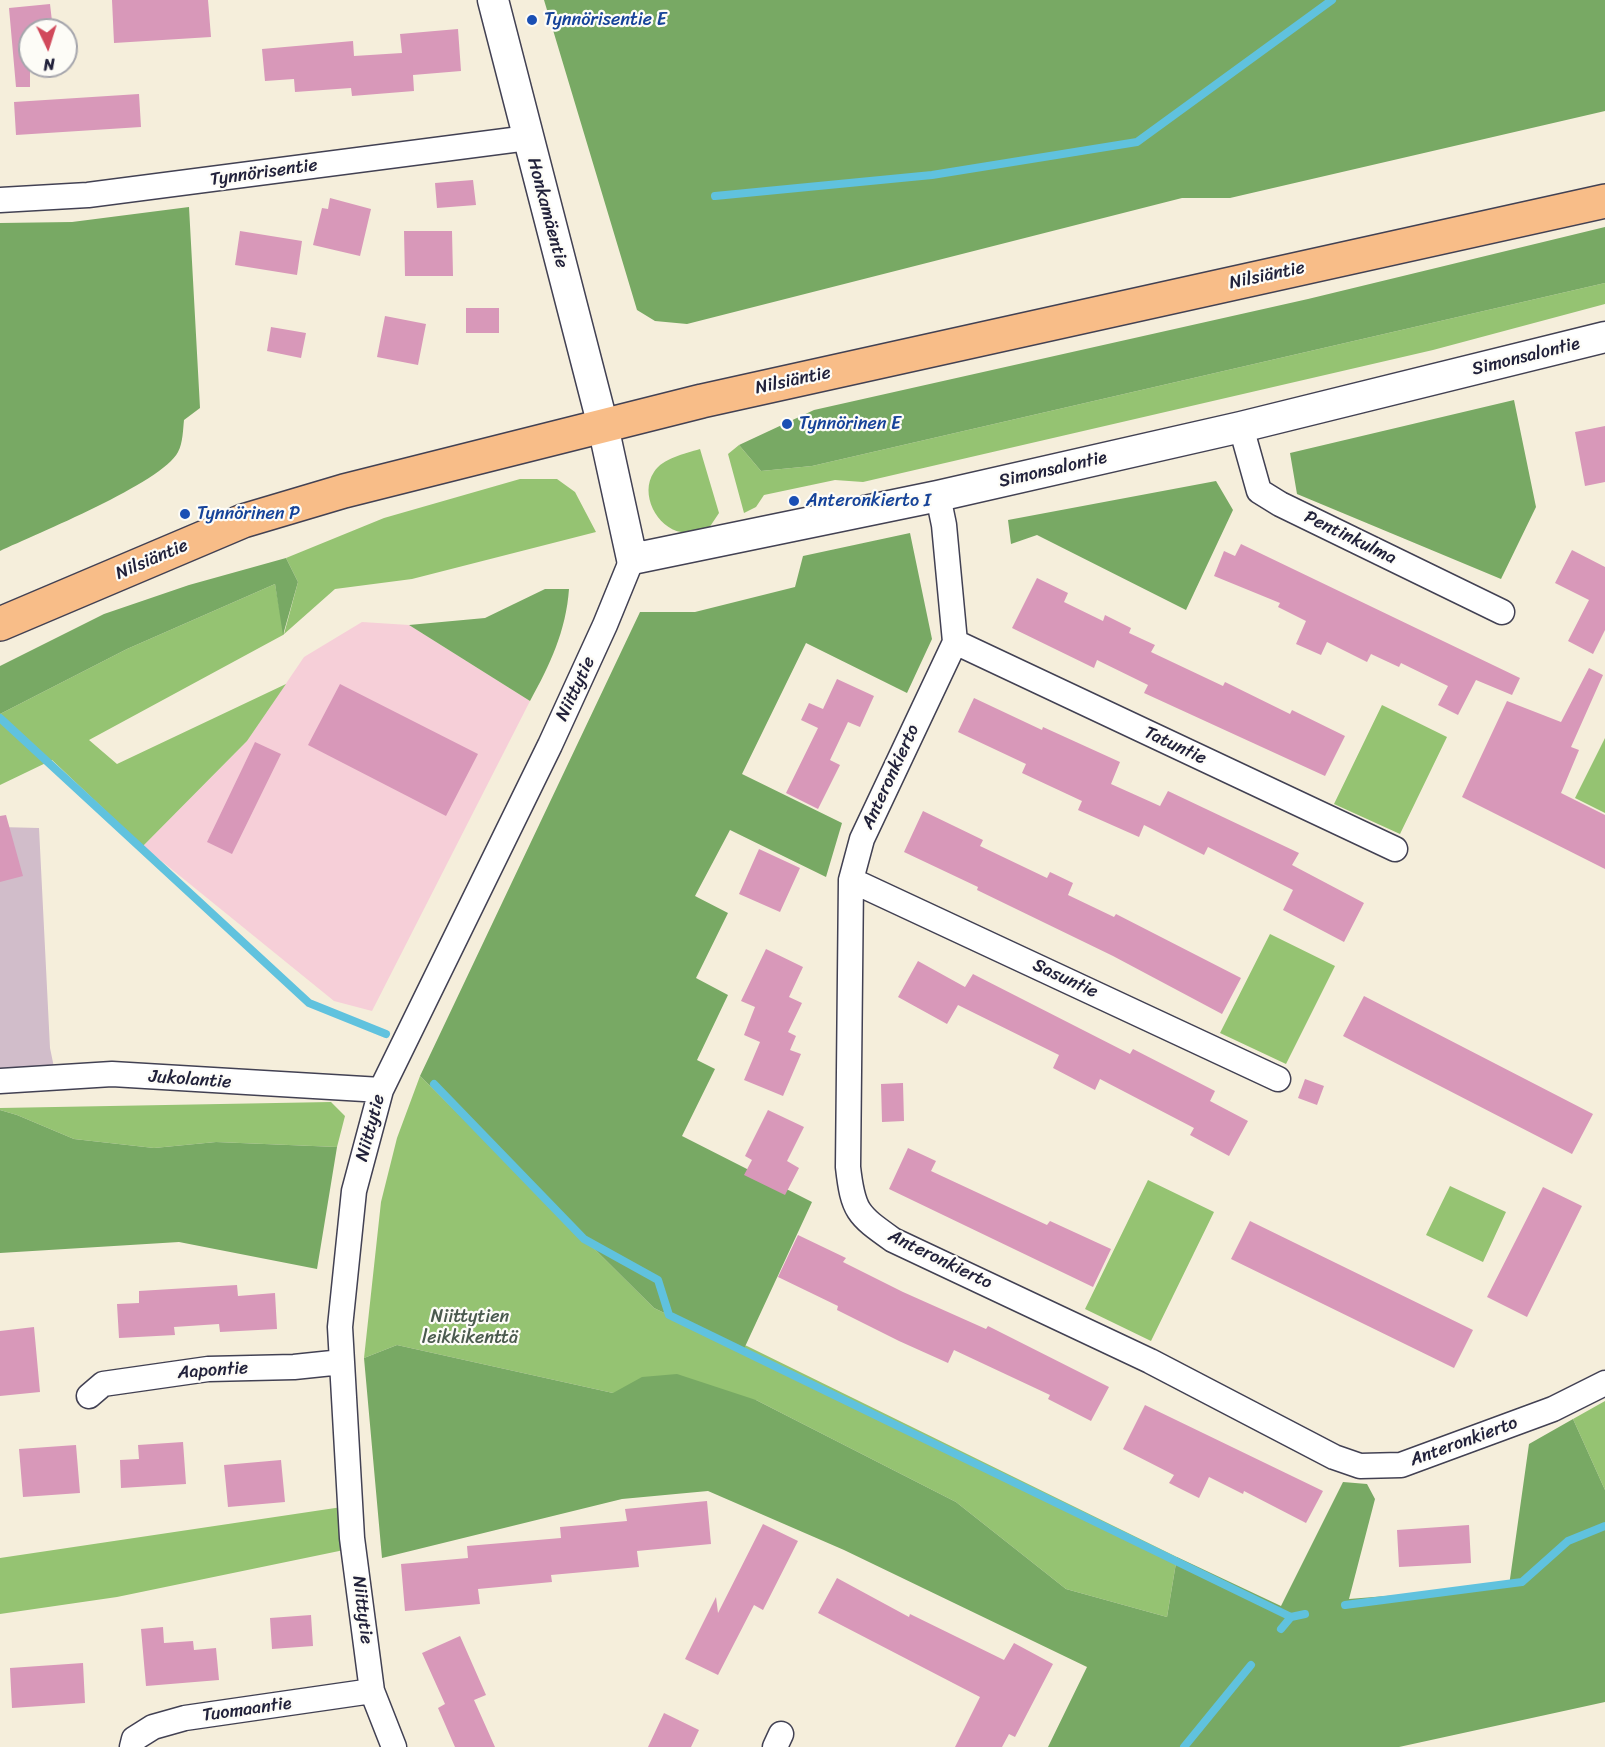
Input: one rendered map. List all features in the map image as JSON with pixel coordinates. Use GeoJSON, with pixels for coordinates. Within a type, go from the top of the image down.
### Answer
{"type":"FeatureCollection","features":[{"type":"Feature","properties":{"kind":"main road","name":"Nilsiäntie"},"geometry":{"type":"LineString","coordinates":[[0,624],[243,521],[344,491],[702,401],[1605,201]]}},
{"type":"Feature","properties":{"kind":"street","name":"Honkamäentie"},"geometry":{"type":"LineString","coordinates":[[493,0],[603,426]]}},
{"type":"Feature","properties":{"kind":"street","name":"Tynnörisentie"},"geometry":{"type":"LineString","coordinates":[[0,200],[88,195],[528,138]]}},
{"type":"Feature","properties":{"kind":"street","name":"Simonsalontie"},"geometry":{"type":"LineString","coordinates":[[632,559],[938,496],[1241,428],[1605,337]]}},
{"type":"Feature","properties":{"kind":"street"},"geometry":{"type":"LineString","coordinates":[[603,426],[632,559]]}},
{"type":"Feature","properties":{"kind":"street","name":"Pentinkulma"},"geometry":{"type":"LineString","coordinates":[[1241,428],[1259,491],[1280,504],[1502,612]]}},
{"type":"Feature","properties":{"kind":"street"},"geometry":{"type":"LineString","coordinates":[[938,496],[944,525],[955,642]]}},
{"type":"Feature","properties":{"kind":"street","name":"Niittytie"},"geometry":{"type":"LineString","coordinates":[[394,1747],[372,1691],[352,1538],[340,1327],[354,1191],[381,1090],[550,745],[605,625],[632,559]]}},
{"type":"Feature","properties":{"kind":"street","name":"Tatuntie"},"geometry":{"type":"LineString","coordinates":[[955,642],[1395,849]]}},
{"type":"Feature","properties":{"kind":"street","name":"Anteronkierto"},"geometry":{"type":"LineString","coordinates":[[955,642],[862,838],[851,880],[848,1167],[852,1199],[863,1219],[894,1240],[1150,1361],[1334,1457],[1360,1466],[1401,1465],[1552,1409],[1605,1383]]}},
{"type":"Feature","properties":{"kind":"street","name":"Sasuntie"},"geometry":{"type":"LineString","coordinates":[[851,880],[1278,1078]]}},
{"type":"Feature","properties":{"kind":"street","name":"Jukolantie"},"geometry":{"type":"LineString","coordinates":[[0,1081],[112,1074],[381,1090]]}},
{"type":"Feature","properties":{"kind":"street","name":"Aapontie"},"geometry":{"type":"LineString","coordinates":[[89,1396],[103,1384],[207,1369],[294,1367],[342,1362]]}},
{"type":"Feature","properties":{"kind":"street","name":"Tuomaantie"},"geometry":{"type":"LineString","coordinates":[[132,1747],[134,1740],[153,1727],[185,1718],[372,1691]]}},
{"type":"Feature","properties":{"kind":"shaded area"},"geometry":{"type":"Polygon","coordinates":[[[362,622],[409,625],[530,701],[372,1011],[334,1001],[143,846],[247,741],[304,657],[362,622]]]}},
{"type":"Feature","properties":{"kind":"shaded area"},"geometry":{"type":"Polygon","coordinates":[[[0,827],[39,828],[50,1048],[56,1077],[0,1081],[0,827]]]}},
{"type":"Feature","properties":{"kind":"green space"},"geometry":{"type":"Polygon","coordinates":[[[544,0],[1605,0],[1605,111],[1230,198],[1182,198],[687,324],[655,321],[637,310],[544,0]]]}},
{"type":"Feature","properties":{"kind":"green space"},"geometry":{"type":"Polygon","coordinates":[[[189,207],[200,408],[184,420],[178,452],[167,464],[124,492],[97,507],[0,551],[0,223],[72,222],[189,207]]]}},
{"type":"Feature","properties":{"kind":"green space"},"geometry":{"type":"Polygon","coordinates":[[[1605,227],[1605,283],[812,466],[761,471],[739,445],[814,410],[1308,299],[1605,227]]]}},
{"type":"Feature","properties":{"kind":"green space"},"geometry":{"type":"Polygon","coordinates":[[[1605,283],[1605,304],[1433,350],[863,482],[835,480],[764,495],[756,507],[744,513],[728,454],[739,445],[761,471],[812,466],[1605,283]]]}},
{"type":"Feature","properties":{"kind":"green space"},"geometry":{"type":"Polygon","coordinates":[[[1514,400],[1536,507],[1501,579],[1297,494],[1290,453],[1514,400]]]}},
{"type":"Feature","properties":{"kind":"green space"},"geometry":{"type":"Polygon","coordinates":[[[700,449],[719,513],[709,528],[681,532],[665,524],[653,509],[650,500],[650,481],[654,472],[663,463],[700,449]]]}},
{"type":"Feature","properties":{"kind":"green space"},"geometry":{"type":"Polygon","coordinates":[[[520,479],[557,479],[575,492],[596,532],[412,579],[335,589],[283,635],[89,740],[117,764],[286,684],[247,741],[143,846],[52,760],[0,785],[0,714],[127,649],[275,584],[284,634],[298,582],[286,558],[384,518],[520,479]]]}},
{"type":"Feature","properties":{"kind":"green space"},"geometry":{"type":"Polygon","coordinates":[[[1216,481],[1233,510],[1186,610],[1037,535],[1011,544],[1008,520],[1216,481]]]}},
{"type":"Feature","properties":{"kind":"green space"},"geometry":{"type":"Polygon","coordinates":[[[910,533],[932,639],[907,693],[806,643],[742,774],[842,823],[826,877],[730,830],[695,896],[728,913],[696,978],[728,995],[697,1060],[715,1069],[682,1136],[812,1202],[743,1351],[654,1308],[420,1076],[640,612],[695,612],[795,587],[803,556],[910,533]]]}},
{"type":"Feature","properties":{"kind":"green space"},"geometry":{"type":"Polygon","coordinates":[[[286,558],[298,582],[283,635],[275,584],[127,649],[0,714],[0,666],[104,614],[189,585],[286,558]]]}},
{"type":"Feature","properties":{"kind":"green space"},"geometry":{"type":"Polygon","coordinates":[[[545,589],[569,589],[561,633],[530,701],[409,625],[485,618],[545,589]]]}},
{"type":"Feature","properties":{"kind":"green space"},"geometry":{"type":"Polygon","coordinates":[[[1382,705],[1447,737],[1400,834],[1334,804],[1382,705]]]}},
{"type":"Feature","properties":{"kind":"green space"},"geometry":{"type":"Polygon","coordinates":[[[1605,738],[1605,813],[1575,798],[1605,738]]]}},
{"type":"Feature","properties":{"kind":"green space"},"geometry":{"type":"Polygon","coordinates":[[[1270,934],[1335,966],[1286,1064],[1220,1033],[1270,934]]]}},
{"type":"Feature","properties":{"kind":"green space","name":"Niittytien leikkikenttä"},"geometry":{"type":"Polygon","coordinates":[[[420,1076],[654,1308],[743,1351],[744,1345],[747,1346],[1177,1557],[1167,1617],[1066,1589],[956,1502],[756,1400],[613,1393],[397,1345],[364,1358],[381,1202],[397,1138],[420,1076]]]}},
{"type":"Feature","properties":{"kind":"green space"},"geometry":{"type":"Polygon","coordinates":[[[331,1102],[345,1116],[337,1147],[216,1142],[154,1148],[74,1139],[0,1110],[0,1108],[331,1102]]]}},
{"type":"Feature","properties":{"kind":"green space"},"geometry":{"type":"Polygon","coordinates":[[[0,1110],[74,1139],[154,1148],[216,1142],[337,1147],[317,1269],[179,1242],[0,1253],[0,1110]]]}},
{"type":"Feature","properties":{"kind":"green space"},"geometry":{"type":"Polygon","coordinates":[[[1148,1180],[1214,1212],[1151,1341],[1085,1309],[1148,1180]]]}},
{"type":"Feature","properties":{"kind":"green space"},"geometry":{"type":"Polygon","coordinates":[[[1450,1186],[1506,1212],[1483,1262],[1426,1235],[1450,1186]]]}},
{"type":"Feature","properties":{"kind":"green space"},"geometry":{"type":"Polygon","coordinates":[[[397,1345],[613,1393],[642,1377],[677,1374],[756,1400],[956,1502],[1066,1589],[1167,1617],[1177,1557],[1281,1606],[1343,1482],[1367,1484],[1375,1499],[1349,1599],[1509,1586],[1529,1444],[1573,1419],[1605,1490],[1605,1702],[1399,1747],[1048,1747],[1087,1667],[844,1550],[708,1491],[622,1499],[382,1558],[364,1358],[397,1345]]]}},
{"type":"Feature","properties":{"kind":"green space"},"geometry":{"type":"Polygon","coordinates":[[[1605,1401],[1605,1490],[1573,1419],[1605,1401]]]}},
{"type":"Feature","properties":{"kind":"green space"},"geometry":{"type":"Polygon","coordinates":[[[342,1507],[344,1550],[117,1597],[0,1614],[0,1558],[342,1507]]]}},
{"type":"Feature","properties":{"kind":"building"},"geometry":{"type":"Polygon","coordinates":[[[112,0],[208,0],[211,37],[114,43],[112,0]]]}},
{"type":"Feature","properties":{"kind":"building"},"geometry":{"type":"Polygon","coordinates":[[[50,4],[52,18],[18,18],[18,78],[30,78],[30,87],[16,87],[9,8],[50,4]]]}},
{"type":"Feature","properties":{"kind":"building"},"geometry":{"type":"Polygon","coordinates":[[[458,29],[461,71],[413,75],[414,91],[352,96],[351,88],[295,92],[294,79],[265,81],[262,49],[353,41],[354,56],[402,53],[400,34],[458,29]]]}},
{"type":"Feature","properties":{"kind":"building"},"geometry":{"type":"Polygon","coordinates":[[[139,94],[141,127],[16,135],[14,102],[139,94]]]}},
{"type":"Feature","properties":{"kind":"building"},"geometry":{"type":"Polygon","coordinates":[[[473,180],[476,205],[437,208],[435,183],[473,180]]]}},
{"type":"Feature","properties":{"kind":"building"},"geometry":{"type":"Polygon","coordinates":[[[330,198],[371,209],[360,256],[313,245],[322,208],[328,209],[330,198]]]}},
{"type":"Feature","properties":{"kind":"building"},"geometry":{"type":"Polygon","coordinates":[[[240,231],[302,241],[297,275],[235,265],[240,231]]]}},
{"type":"Feature","properties":{"kind":"building"},"geometry":{"type":"Polygon","coordinates":[[[404,231],[452,231],[453,276],[405,276],[404,231]]]}},
{"type":"Feature","properties":{"kind":"building"},"geometry":{"type":"Polygon","coordinates":[[[466,308],[499,308],[499,333],[466,333],[466,308]]]}},
{"type":"Feature","properties":{"kind":"building"},"geometry":{"type":"Polygon","coordinates":[[[385,316],[426,324],[418,365],[377,357],[385,316]]]}},
{"type":"Feature","properties":{"kind":"building"},"geometry":{"type":"Polygon","coordinates":[[[271,327],[306,333],[301,358],[267,351],[271,327]]]}},
{"type":"Feature","properties":{"kind":"building"},"geometry":{"type":"Polygon","coordinates":[[[1605,426],[1605,482],[1585,486],[1575,432],[1605,426]]]}},
{"type":"Feature","properties":{"kind":"building"},"geometry":{"type":"Polygon","coordinates":[[[1241,544],[1520,678],[1512,695],[1476,680],[1458,715],[1438,705],[1448,686],[1401,663],[1399,667],[1371,654],[1367,662],[1327,642],[1321,655],[1296,644],[1306,621],[1278,607],[1280,603],[1214,576],[1224,551],[1235,556],[1241,544]]]}},
{"type":"Feature","properties":{"kind":"building"},"geometry":{"type":"Polygon","coordinates":[[[1572,550],[1605,567],[1605,630],[1593,654],[1568,641],[1589,600],[1555,583],[1572,550]]]}},
{"type":"Feature","properties":{"kind":"building"},"geometry":{"type":"Polygon","coordinates":[[[1037,578],[1068,593],[1064,602],[1103,621],[1105,615],[1131,628],[1129,633],[1155,645],[1151,652],[1223,686],[1225,682],[1290,714],[1292,710],[1345,736],[1325,776],[1144,693],[1148,685],[1097,660],[1094,668],[1012,628],[1037,578]]]}},
{"type":"Feature","properties":{"kind":"building"},"geometry":{"type":"Polygon","coordinates":[[[1589,668],[1603,675],[1571,747],[1579,750],[1561,793],[1605,815],[1605,869],[1462,797],[1507,701],[1561,722],[1589,668]]]}},
{"type":"Feature","properties":{"kind":"building"},"geometry":{"type":"Polygon","coordinates":[[[837,679],[874,696],[860,727],[848,722],[830,760],[840,765],[818,809],[786,793],[818,728],[801,720],[809,703],[823,709],[837,679]]]}},
{"type":"Feature","properties":{"kind":"building"},"geometry":{"type":"Polygon","coordinates":[[[340,684],[478,754],[446,816],[308,745],[340,684]]]}},
{"type":"Feature","properties":{"kind":"building"},"geometry":{"type":"Polygon","coordinates":[[[974,698],[1042,730],[1043,727],[1120,762],[1111,784],[1160,806],[1168,791],[1299,853],[1292,865],[1364,903],[1344,942],[1283,910],[1293,890],[1208,847],[1204,855],[1144,825],[1139,837],[1078,810],[1082,801],[1022,773],[1026,764],[958,732],[974,698]]]}},
{"type":"Feature","properties":{"kind":"building"},"geometry":{"type":"Polygon","coordinates":[[[255,742],[281,754],[232,854],[207,842],[255,742]]]}},
{"type":"Feature","properties":{"kind":"building"},"geometry":{"type":"Polygon","coordinates":[[[923,811],[983,840],[980,846],[1047,878],[1050,872],[1073,883],[1068,895],[1114,917],[1116,914],[1241,978],[1222,1014],[1113,956],[977,890],[978,887],[904,852],[923,811]]]}},
{"type":"Feature","properties":{"kind":"building"},"geometry":{"type":"Polygon","coordinates":[[[6,815],[23,876],[0,882],[0,816],[6,815]]]}},
{"type":"Feature","properties":{"kind":"building"},"geometry":{"type":"Polygon","coordinates":[[[759,849],[800,868],[780,912],[739,894],[759,849]]]}},
{"type":"Feature","properties":{"kind":"building"},"geometry":{"type":"Polygon","coordinates":[[[766,949],[803,967],[789,997],[802,1003],[788,1032],[796,1036],[790,1050],[801,1054],[783,1096],[744,1080],[760,1042],[744,1035],[755,1007],[741,1001],[766,949]]]}},
{"type":"Feature","properties":{"kind":"building"},"geometry":{"type":"Polygon","coordinates":[[[918,961],[965,987],[973,974],[1130,1054],[1133,1049],[1215,1091],[1210,1101],[1248,1121],[1229,1156],[1190,1135],[1194,1128],[1100,1079],[1095,1090],[1053,1068],[1059,1055],[958,1005],[947,1024],[898,997],[918,961]]]}},
{"type":"Feature","properties":{"kind":"building"},"geometry":{"type":"Polygon","coordinates":[[[1364,996],[1593,1114],[1572,1154],[1343,1036],[1364,996]]]}},
{"type":"Feature","properties":{"kind":"building"},"geometry":{"type":"Polygon","coordinates":[[[1305,1079],[1324,1086],[1317,1105],[1298,1098],[1305,1079]]]}},
{"type":"Feature","properties":{"kind":"building"},"geometry":{"type":"Polygon","coordinates":[[[903,1083],[904,1121],[882,1122],[881,1084],[903,1083]]]}},
{"type":"Feature","properties":{"kind":"building"},"geometry":{"type":"Polygon","coordinates":[[[768,1110],[804,1127],[787,1161],[799,1168],[785,1195],[744,1175],[752,1160],[745,1156],[768,1110]]]}},
{"type":"Feature","properties":{"kind":"building"},"geometry":{"type":"Polygon","coordinates":[[[908,1148],[936,1161],[931,1171],[1047,1225],[1050,1221],[1111,1249],[1093,1287],[889,1189],[908,1148]]]}},
{"type":"Feature","properties":{"kind":"building"},"geometry":{"type":"Polygon","coordinates":[[[1543,1187],[1582,1206],[1527,1317],[1487,1297],[1543,1187]]]}},
{"type":"Feature","properties":{"kind":"building"},"geometry":{"type":"Polygon","coordinates":[[[1250,1221],[1473,1330],[1454,1368],[1231,1259],[1250,1221]]]}},
{"type":"Feature","properties":{"kind":"building"},"geometry":{"type":"Polygon","coordinates":[[[798,1235],[846,1258],[843,1262],[903,1292],[986,1329],[988,1326],[1109,1387],[1091,1421],[1048,1399],[1050,1395],[954,1350],[948,1363],[899,1341],[837,1310],[838,1306],[778,1277],[798,1235]]]}},
{"type":"Feature","properties":{"kind":"building"},"geometry":{"type":"Polygon","coordinates":[[[237,1285],[238,1296],[275,1293],[277,1329],[220,1332],[219,1324],[174,1327],[175,1335],[119,1338],[117,1304],[139,1303],[139,1291],[237,1285]]]}},
{"type":"Feature","properties":{"kind":"building"},"geometry":{"type":"Polygon","coordinates":[[[34,1327],[40,1392],[0,1396],[0,1331],[34,1327]]]}},
{"type":"Feature","properties":{"kind":"building"},"geometry":{"type":"Polygon","coordinates":[[[1145,1405],[1323,1491],[1306,1523],[1244,1491],[1243,1494],[1209,1477],[1199,1498],[1169,1483],[1174,1475],[1123,1449],[1145,1405]]]}},
{"type":"Feature","properties":{"kind":"building"},"geometry":{"type":"Polygon","coordinates":[[[183,1442],[186,1484],[121,1488],[120,1460],[139,1459],[138,1445],[183,1442]]]}},
{"type":"Feature","properties":{"kind":"building"},"geometry":{"type":"Polygon","coordinates":[[[76,1445],[80,1493],[23,1497],[19,1449],[76,1445]]]}},
{"type":"Feature","properties":{"kind":"building"},"geometry":{"type":"Polygon","coordinates":[[[281,1460],[285,1502],[228,1507],[224,1465],[281,1460]]]}},
{"type":"Feature","properties":{"kind":"building"},"geometry":{"type":"Polygon","coordinates":[[[707,1501],[711,1544],[637,1551],[639,1567],[551,1575],[552,1582],[478,1589],[480,1604],[405,1611],[401,1564],[468,1558],[467,1546],[561,1538],[560,1527],[627,1521],[625,1509],[707,1501]]]}},
{"type":"Feature","properties":{"kind":"building"},"geometry":{"type":"Polygon","coordinates":[[[763,1524],[798,1541],[763,1610],[754,1605],[718,1675],[685,1659],[716,1597],[718,1613],[763,1524]]]}},
{"type":"Feature","properties":{"kind":"building"},"geometry":{"type":"Polygon","coordinates":[[[1469,1525],[1471,1563],[1399,1567],[1397,1530],[1469,1525]]]}},
{"type":"Feature","properties":{"kind":"building"},"geometry":{"type":"Polygon","coordinates":[[[837,1578],[909,1617],[910,1614],[1004,1660],[1014,1643],[1053,1664],[1015,1737],[1009,1734],[1002,1747],[955,1747],[980,1697],[818,1613],[837,1578]]]}},
{"type":"Feature","properties":{"kind":"building"},"geometry":{"type":"Polygon","coordinates":[[[311,1615],[313,1646],[272,1649],[270,1618],[311,1615]]]}},
{"type":"Feature","properties":{"kind":"building"},"geometry":{"type":"Polygon","coordinates":[[[163,1627],[164,1643],[193,1641],[194,1650],[216,1648],[219,1680],[146,1686],[141,1629],[163,1627]]]}},
{"type":"Feature","properties":{"kind":"building"},"geometry":{"type":"Polygon","coordinates":[[[460,1636],[486,1695],[474,1700],[495,1747],[455,1747],[438,1708],[445,1704],[422,1653],[460,1636]]]}},
{"type":"Feature","properties":{"kind":"building"},"geometry":{"type":"Polygon","coordinates":[[[83,1663],[85,1703],[12,1708],[10,1668],[83,1663]]]}},
{"type":"Feature","properties":{"kind":"building"},"geometry":{"type":"Polygon","coordinates":[[[664,1713],[699,1730],[691,1747],[648,1747],[664,1713]]]}},
{"type":"Feature","properties":{"kind":"waterway"},"geometry":{"type":"LineString","coordinates":[[715,196],[932,175],[1137,142],[1332,0]]}},
{"type":"Feature","properties":{"kind":"waterway"},"geometry":{"type":"LineString","coordinates":[[0,718],[309,1003],[386,1034]]}},
{"type":"Feature","properties":{"kind":"waterway"},"geometry":{"type":"LineString","coordinates":[[434,1084],[584,1239],[658,1280],[669,1315],[1291,1617],[1305,1614]]}},
{"type":"Feature","properties":{"kind":"waterway"},"geometry":{"type":"LineString","coordinates":[[1345,1605],[1522,1582],[1568,1541],[1605,1526]]}},
{"type":"Feature","properties":{"kind":"waterway"},"geometry":{"type":"LineString","coordinates":[[1281,1629],[1291,1617]]}},
{"type":"Feature","properties":{"kind":"waterway"},"geometry":{"type":"LineString","coordinates":[[1184,1747],[1251,1665]]}},
{"type":"Feature","properties":{"kind":"place","name":"Tynnörisentie E"},"geometry":{"type":"Point","coordinates":[532,20]}},
{"type":"Feature","properties":{"kind":"place","name":"Tynnörinen E"},"geometry":{"type":"Point","coordinates":[787,424]}},
{"type":"Feature","properties":{"kind":"place","name":"Anteronkierto I"},"geometry":{"type":"Point","coordinates":[794,501]}},
{"type":"Feature","properties":{"kind":"place","name":"Tynnörinen P"},"geometry":{"type":"Point","coordinates":[185,514]}}]}
